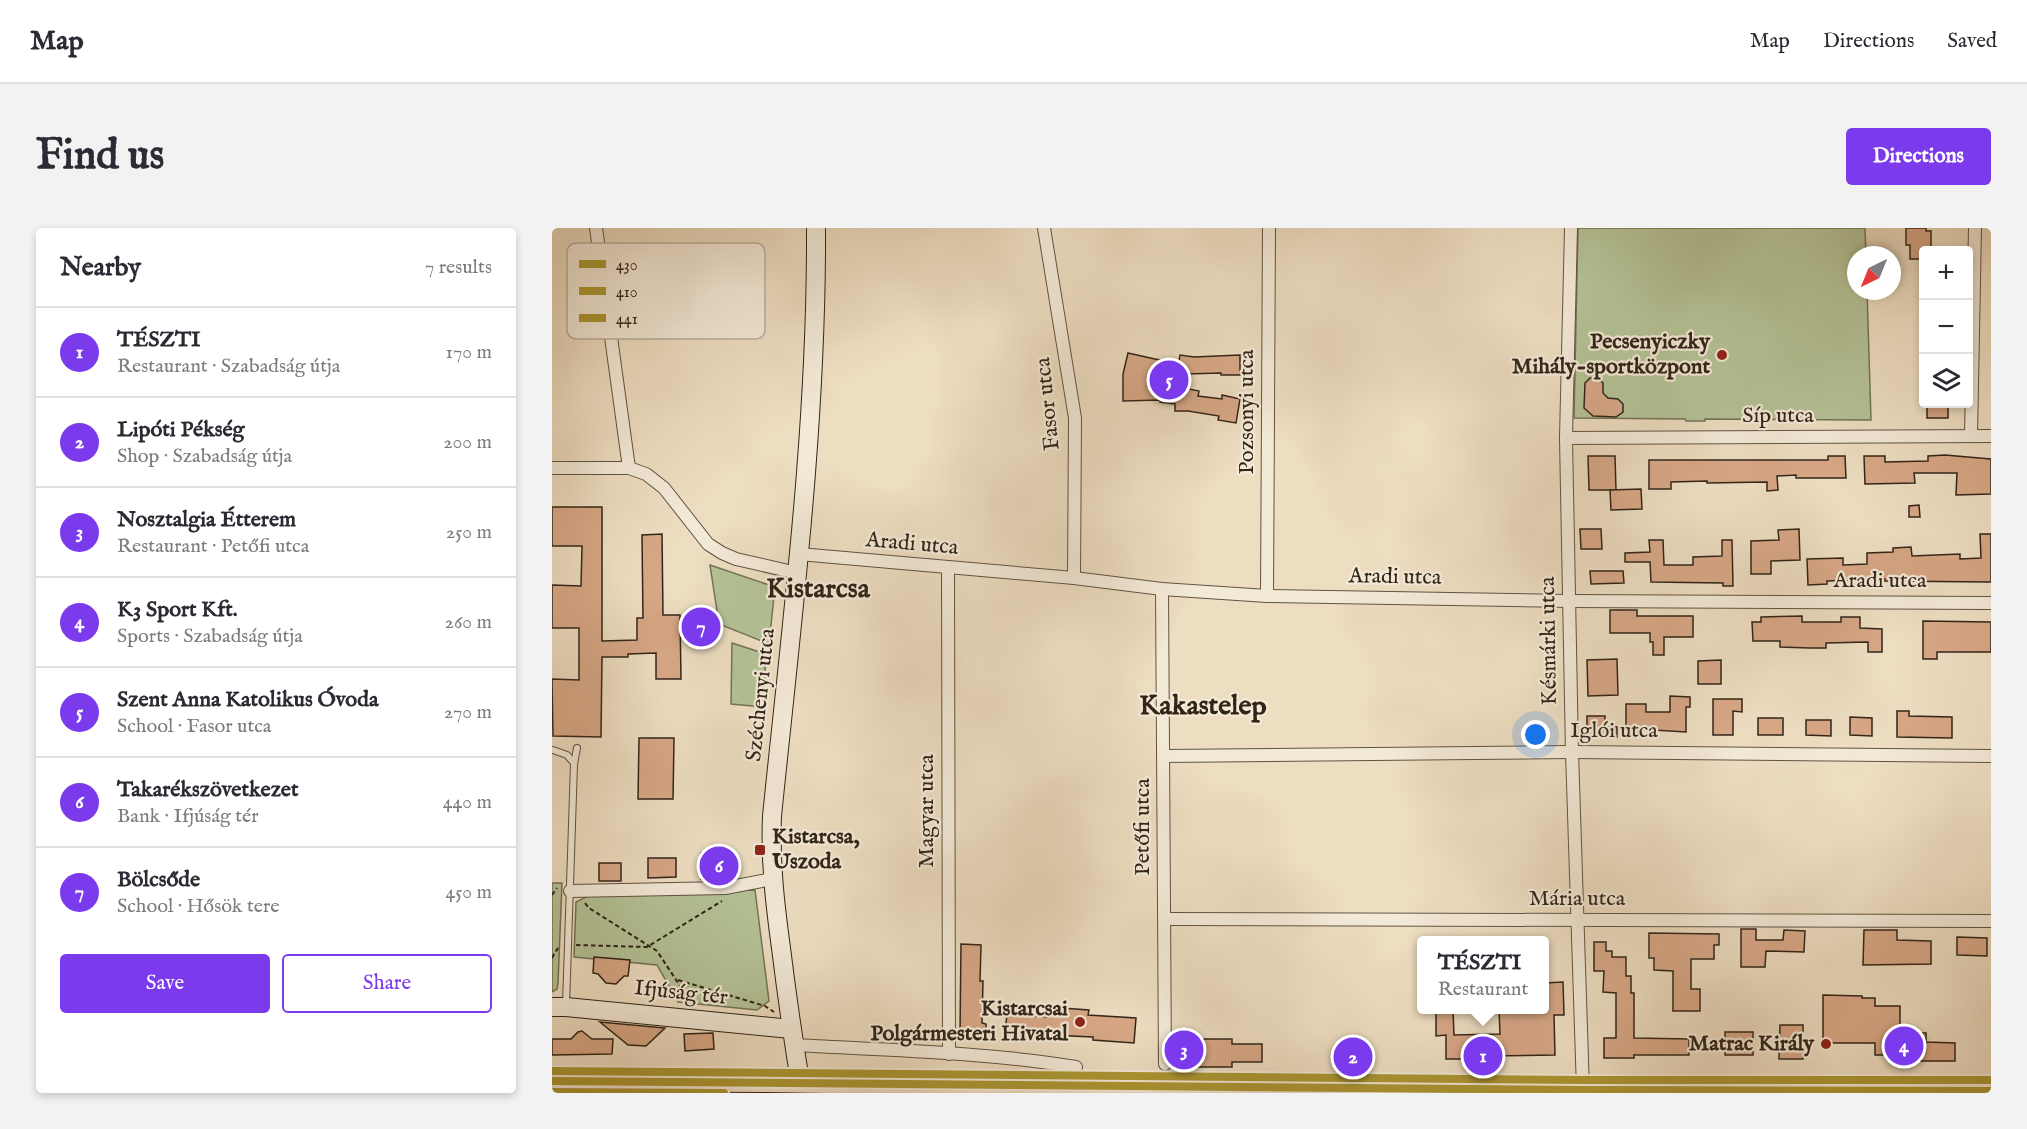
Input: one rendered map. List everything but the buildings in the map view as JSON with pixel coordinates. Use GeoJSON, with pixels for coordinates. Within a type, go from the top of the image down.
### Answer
{"type":"FeatureCollection","features":[{"type":"Feature","properties":{"kind":"main road","name":"Széchenyi utca"},"geometry":{"type":"LineString","coordinates":[[802,1093],[787,1034],[771,850],[772,816],[800,554],[813,380],[816,228]]}},
{"type":"Feature","properties":{"kind":"main road","name":"Ifjúság tér"},"geometry":{"type":"LineString","coordinates":[[559,1007],[693,1018],[787,1034]]}},
{"type":"Feature","properties":{"kind":"main road"},"geometry":{"type":"LineString","coordinates":[[552,1081],[1583,1090],[1991,1091]]}},
{"type":"Feature","properties":{"kind":"street"},"geometry":{"type":"LineString","coordinates":[[596,228],[598,243]]}},
{"type":"Feature","properties":{"kind":"street","name":"Fasor utca"},"geometry":{"type":"LineString","coordinates":[[1044,228],[1075,418],[1074,578]]}},
{"type":"Feature","properties":{"kind":"street","name":"Pozsonyi utca"},"geometry":{"type":"LineString","coordinates":[[1268,596],[1269,228]]}},
{"type":"Feature","properties":{"kind":"street","name":"Késmárki utca"},"geometry":{"type":"LineString","coordinates":[[1571,228],[1566,438],[1572,752],[1583,1090]]}},
{"type":"Feature","properties":{"kind":"street"},"geometry":{"type":"LineString","coordinates":[[1971,435],[1975,228]]}},
{"type":"Feature","properties":{"kind":"street"},"geometry":{"type":"LineString","coordinates":[[611,339],[629,468]]}},
{"type":"Feature","properties":{"kind":"street","name":"Síp utca"},"geometry":{"type":"LineString","coordinates":[[1566,438],[1991,435]]}},
{"type":"Feature","properties":{"kind":"street"},"geometry":{"type":"LineString","coordinates":[[552,468],[629,468],[646,474],[664,488],[708,544],[722,554],[797,573]]}},
{"type":"Feature","properties":{"kind":"street","name":"Aradi utca"},"geometry":{"type":"LineString","coordinates":[[800,554],[1074,578],[1162,590],[1268,596],[1570,601],[1991,603]]}},
{"type":"Feature","properties":{"kind":"street","name":"Magyar utca"},"geometry":{"type":"LineString","coordinates":[[948,568],[948,1054]]}},
{"type":"Feature","properties":{"kind":"street","name":"Petőfi utca"},"geometry":{"type":"LineString","coordinates":[[1162,590],[1165,1064]]}},
{"type":"Feature","properties":{"kind":"street","name":"Iglói utca"},"geometry":{"type":"LineString","coordinates":[[1164,756],[1572,752],[1991,756]]}},
{"type":"Feature","properties":{"kind":"street"},"geometry":{"type":"LineString","coordinates":[[568,890],[725,888],[772,879]]}},
{"type":"Feature","properties":{"kind":"street","name":"Mária utca"},"geometry":{"type":"LineString","coordinates":[[1164,919],[1991,921]]}},
{"type":"Feature","properties":{"kind":"street"},"geometry":{"type":"LineString","coordinates":[[787,1034],[948,1054],[1049,1062],[1077,1067]]}},
{"type":"Feature","properties":{"kind":"lane","name":"Ifjúság tér"},"geometry":{"type":"LineString","coordinates":[[559,1007],[569,945],[568,890],[574,764],[578,748]]}},
{"type":"Feature","properties":{"kind":"lane"},"geometry":{"type":"LineString","coordinates":[[553,750],[567,755],[574,764]]}},
{"type":"Feature","properties":{"kind":"path"},"geometry":{"type":"LineString","coordinates":[[552,958],[560,945],[648,946],[724,899],[725,888]]}},
{"type":"Feature","properties":{"kind":"path"},"geometry":{"type":"LineString","coordinates":[[552,894],[568,890],[589,908],[657,951],[692,1003],[693,1018]]}},
{"type":"Feature","properties":{"kind":"path"},"geometry":{"type":"LineString","coordinates":[[676,980],[765,1006],[773,1011],[787,1034]]}},
{"type":"Feature","properties":{"kind":"green space","name":"Pecsenyiczky Mihály-sportközpont"},"geometry":{"type":"Polygon","coordinates":[[[1578,228],[1865,228],[1866,246],[1847,246],[1847,300],[1867,300],[1871,420],[1705,419],[1705,421],[1686,421],[1685,419],[1574,418],[1578,228]]]}},
{"type":"Feature","properties":{"kind":"green space"},"geometry":{"type":"Polygon","coordinates":[[[710,565],[775,587],[769,644],[719,624],[710,565]]]}},
{"type":"Feature","properties":{"kind":"green space"},"geometry":{"type":"Polygon","coordinates":[[[732,643],[766,654],[763,707],[731,704],[732,643]]]}},
{"type":"Feature","properties":{"kind":"green space"},"geometry":{"type":"Polygon","coordinates":[[[552,883],[562,883],[558,983],[557,989],[552,992],[552,883]]]}},
{"type":"Feature","properties":{"kind":"green space"},"geometry":{"type":"Polygon","coordinates":[[[755,890],[769,1001],[757,1010],[678,1002],[657,965],[574,957],[576,902],[592,894],[755,890]]]}},
{"type":"Feature","properties":{"kind":"transit line","name":"441"},"geometry":{"type":"LineString","coordinates":[[552,1071],[1583,1080],[1991,1080]]}},
{"type":"Feature","properties":{"kind":"transit line","name":"430"},"geometry":{"type":"LineString","coordinates":[[552,1081],[1583,1090],[1991,1091]]}},
{"type":"Feature","properties":{"kind":"transit line","name":"410"},"geometry":{"type":"LineString","coordinates":[[552,1092],[724,1093]]}},
{"type":"Feature","properties":{"kind":"place","name":"Pecsenyiczky Mihály-sportközpont"},"geometry":{"type":"Point","coordinates":[1722,355]}},
{"type":"Feature","properties":{"kind":"place","name":"Szent Anna Katolikus Óvoda"},"geometry":{"type":"Point","coordinates":[1169,380]}},
{"type":"Feature","properties":{"kind":"place","name":"Bölcsőde"},"geometry":{"type":"Point","coordinates":[701,627]}},
{"type":"Feature","properties":{"kind":"place","name":"Kistarcsa, Uszoda"},"geometry":{"type":"Point","coordinates":[760,850]}},
{"type":"Feature","properties":{"kind":"place","name":"Takarékszövetkezet"},"geometry":{"type":"Point","coordinates":[719,866]}},
{"type":"Feature","properties":{"kind":"place","name":"Kistarcsai Polgármesteri Hivatal"},"geometry":{"type":"Point","coordinates":[1080,1022]}},
{"type":"Feature","properties":{"kind":"place","name":"Matrac Király"},"geometry":{"type":"Point","coordinates":[1826,1044]}},
{"type":"Feature","properties":{"kind":"place","name":"K3 Sport Kft."},"geometry":{"type":"Point","coordinates":[1904,1046]}},
{"type":"Feature","properties":{"kind":"place","name":"Nosztalgia Étterem"},"geometry":{"type":"Point","coordinates":[1184,1050]}},
{"type":"Feature","properties":{"kind":"place","name":"TÉSZTI"},"geometry":{"type":"Point","coordinates":[1483,1056]}},
{"type":"Feature","properties":{"kind":"place","name":"Lipóti Pékség"},"geometry":{"type":"Point","coordinates":[1353,1057]}},
{"type":"Feature","properties":{"kind":"district","name":"Kistarcsa"},"geometry":{"type":"Point","coordinates":[818,589]}},
{"type":"Feature","properties":{"kind":"district","name":"Kakastelep"},"geometry":{"type":"Point","coordinates":[1203,706]}}]}
